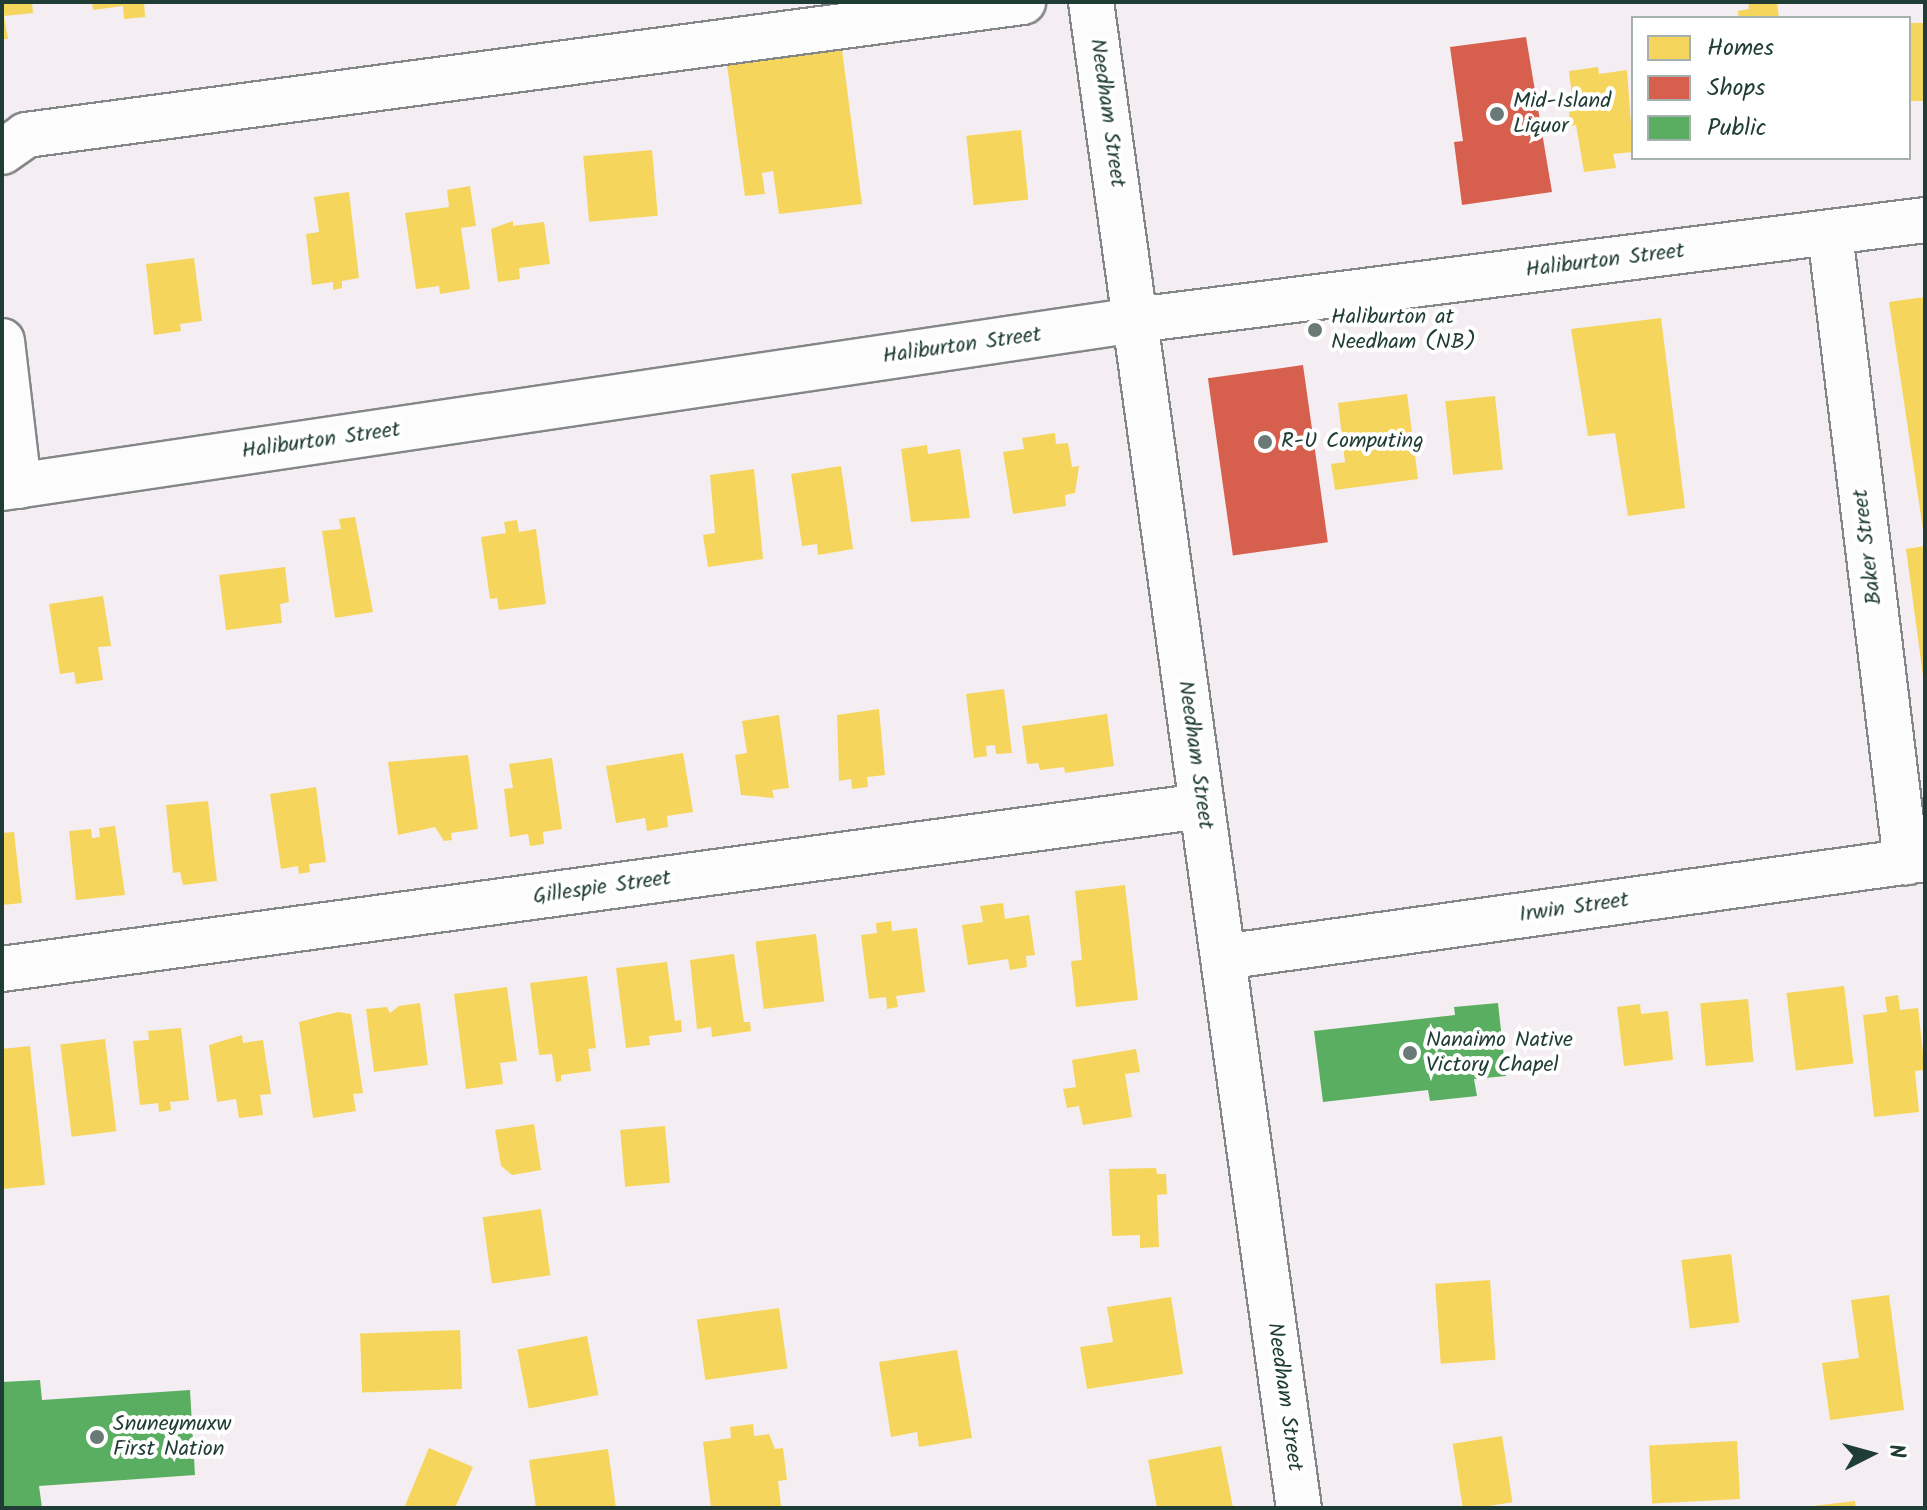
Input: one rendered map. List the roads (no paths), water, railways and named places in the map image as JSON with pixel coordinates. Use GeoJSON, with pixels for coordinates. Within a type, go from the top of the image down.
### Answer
{"type":"FeatureCollection","features":[{"type":"Feature","properties":{"kind":"street"},"geometry":{"type":"LineString","coordinates":[[3,148],[26,135],[1023,2]]}},
{"type":"Feature","properties":{"kind":"street","name":"Needham Street"},"geometry":{"type":"LineString","coordinates":[[1102,4],[1136,320],[1299,1508]]}},
{"type":"Feature","properties":{"kind":"street","name":"Haliburton Street"},"geometry":{"type":"LineString","coordinates":[[11,487],[1136,320],[1925,220]]}},
{"type":"Feature","properties":{"kind":"street","name":"Baker Street"},"geometry":{"type":"LineString","coordinates":[[1830,233],[1916,861]]}},
{"type":"Feature","properties":{"kind":"street"},"geometry":{"type":"LineString","coordinates":[[2,341],[11,487]]}},
{"type":"Feature","properties":{"kind":"street","name":"Gillespie Street"},"geometry":{"type":"LineString","coordinates":[[2,969],[1202,806]]}},
{"type":"Feature","properties":{"kind":"street","name":"Irwin Street"},"geometry":{"type":"LineString","coordinates":[[1223,957],[1916,861]]}},
{"type":"Feature","properties":{"kind":"place","name":"Mid-Island Liquor"},"geometry":{"type":"Point","coordinates":[1497,114]}},
{"type":"Feature","properties":{"kind":"place","name":"Haliburton at Needham (NB)"},"geometry":{"type":"Point","coordinates":[1315,330]}},
{"type":"Feature","properties":{"kind":"place","name":"R-U Computing"},"geometry":{"type":"Point","coordinates":[1265,442]}},
{"type":"Feature","properties":{"kind":"place","name":"Nanaimo Native Victory Chapel"},"geometry":{"type":"Point","coordinates":[1410,1053]}},
{"type":"Feature","properties":{"kind":"place","name":"Snuneymuxw First Nation"},"geometry":{"type":"Point","coordinates":[97,1437]}}]}
